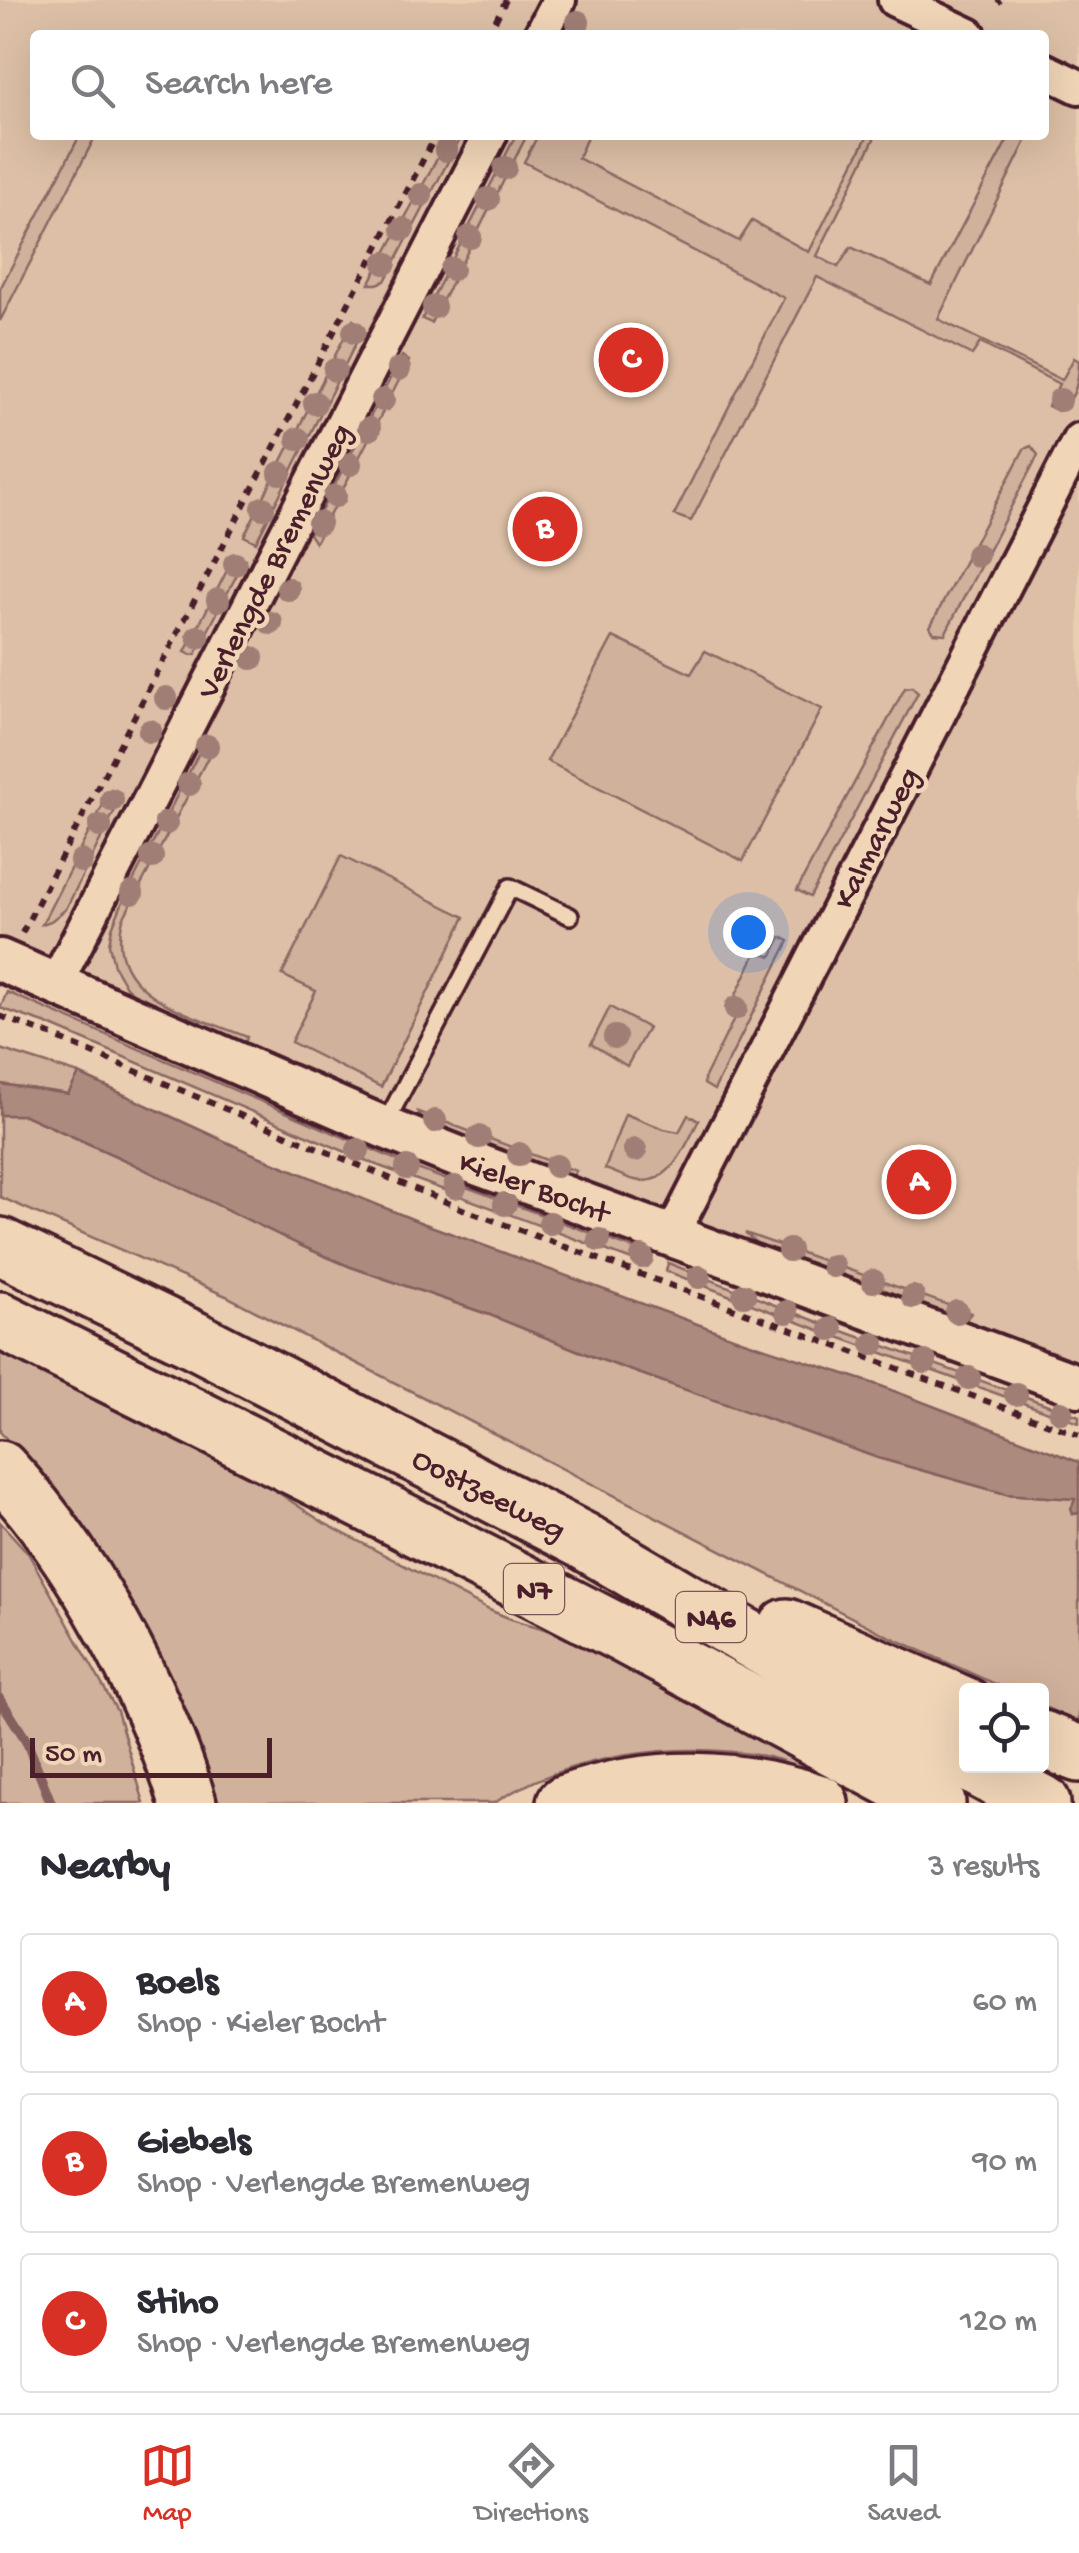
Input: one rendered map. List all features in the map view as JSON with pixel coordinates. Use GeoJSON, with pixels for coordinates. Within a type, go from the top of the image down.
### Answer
{"type":"FeatureCollection","features":[{"type":"Feature","properties":{"kind":"highway","name":"Oostzeeweg"},"geometry":{"type":"LineString","coordinates":[[0,1246],[193,1339],[582,1540],[959,1758]]}},
{"type":"Feature","properties":{"kind":"highway","name":"Oostzeeweg"},"geometry":{"type":"LineString","coordinates":[[0,1320],[637,1642],[937,1803]]}},
{"type":"Feature","properties":{"kind":"highway"},"geometry":{"type":"LineString","coordinates":[[0,1469],[57,1540],[104,1613],[148,1695],[188,1803]]}},
{"type":"Feature","properties":{"kind":"highway","name":"N7"},"geometry":{"type":"LineString","coordinates":[[582,1540],[959,1703]]}},
{"type":"Feature","properties":{"kind":"highway"},"geometry":{"type":"LineString","coordinates":[[1049,1741],[1079,1754]]}},
{"type":"Feature","properties":{"kind":"highway","name":"Oostzeeweg"},"geometry":{"type":"LineString","coordinates":[[987,1773],[1042,1803]]}},
{"type":"Feature","properties":{"kind":"highway"},"geometry":{"type":"LineString","coordinates":[[565,1803],[616,1788],[683,1779],[754,1786],[820,1803]]}},
{"type":"Feature","properties":{"kind":"street"},"geometry":{"type":"LineString","coordinates":[[544,30],[559,0]]}},
{"type":"Feature","properties":{"kind":"street"},"geometry":{"type":"LineString","coordinates":[[895,0],[958,30]]}},
{"type":"Feature","properties":{"kind":"street"},"geometry":{"type":"LineString","coordinates":[[1049,72],[1079,87]]}},
{"type":"Feature","properties":{"kind":"street","name":"Verlengde Bremenweg"},"geometry":{"type":"LineString","coordinates":[[55,985],[487,140]]}},
{"type":"Feature","properties":{"kind":"street","name":"Kalmarweg"},"geometry":{"type":"LineString","coordinates":[[672,1235],[1079,440]]}},
{"type":"Feature","properties":{"kind":"street","name":"Kieler Bocht"},"geometry":{"type":"LineString","coordinates":[[4,962],[470,1162],[1079,1386]]}},
{"type":"Feature","properties":{"kind":"lane"},"geometry":{"type":"LineString","coordinates":[[384,1128],[510,887],[570,916]]}},
{"type":"Feature","properties":{"kind":"path"},"geometry":{"type":"LineString","coordinates":[[491,30],[506,0]]}},
{"type":"Feature","properties":{"kind":"path","name":"Verlengde Bremenweg"},"geometry":{"type":"LineString","coordinates":[[4,962],[433,140]]}},
{"type":"Feature","properties":{"kind":"path","name":"Kieler Bocht"},"geometry":{"type":"LineString","coordinates":[[0,1016],[465,1210],[1079,1435]]}},
{"type":"Feature","properties":{"kind":"shaded area"},"geometry":{"type":"Polygon","coordinates":[[[0,0],[1079,0],[1079,1393],[0,976],[0,0]]]}},
{"type":"Feature","properties":{"kind":"shaded area"},"geometry":{"type":"Polygon","coordinates":[[[77,140],[93,140],[0,321],[0,289],[77,140]]]}},
{"type":"Feature","properties":{"kind":"shaded area"},"geometry":{"type":"Polygon","coordinates":[[[447,140],[459,140],[385,281],[369,284],[447,140]]]}},
{"type":"Feature","properties":{"kind":"shaded area"},"geometry":{"type":"Polygon","coordinates":[[[513,140],[524,140],[431,323],[422,319],[513,140]]]}},
{"type":"Feature","properties":{"kind":"shaded area"},"geometry":{"type":"Polygon","coordinates":[[[535,140],[586,140],[578,158],[739,241],[752,221],[809,252],[865,140],[874,140],[817,256],[838,267],[851,247],[931,285],[1007,140],[1027,140],[938,319],[1062,380],[1074,358],[1079,361],[1079,368],[1072,396],[1058,411],[1048,406],[1059,384],[980,343],[972,355],[817,277],[691,521],[674,515],[784,298],[524,162],[535,140]]]}},
{"type":"Feature","properties":{"kind":"shaded area"},"geometry":{"type":"Polygon","coordinates":[[[353,320],[362,331],[256,542],[244,536],[353,320]]]}},
{"type":"Feature","properties":{"kind":"shaded area"},"geometry":{"type":"Polygon","coordinates":[[[402,356],[409,361],[315,543],[309,534],[402,356]]]}},
{"type":"Feature","properties":{"kind":"shaded area"},"geometry":{"type":"Polygon","coordinates":[[[1031,446],[1038,455],[945,634],[934,633],[930,627],[1024,449],[1031,446]]]}},
{"type":"Feature","properties":{"kind":"shaded area"},"geometry":{"type":"Polygon","coordinates":[[[235,555],[245,559],[196,654],[191,655],[185,652],[235,555]]]}},
{"type":"Feature","properties":{"kind":"shaded area"},"geometry":{"type":"Polygon","coordinates":[[[613,637],[691,674],[705,651],[822,709],[743,861],[547,761],[613,637]]]}},
{"type":"Feature","properties":{"kind":"shaded area"},"geometry":{"type":"Polygon","coordinates":[[[912,687],[918,693],[810,897],[797,890],[905,688],[912,687]]]}},
{"type":"Feature","properties":{"kind":"shaded area"},"geometry":{"type":"Polygon","coordinates":[[[204,743],[215,744],[123,919],[120,945],[126,967],[139,984],[179,1010],[247,1037],[236,1044],[142,1001],[126,987],[114,966],[109,944],[124,899],[204,743]]]}},
{"type":"Feature","properties":{"kind":"shaded area"},"geometry":{"type":"Polygon","coordinates":[[[111,789],[121,798],[66,909],[42,924],[111,789]]]}},
{"type":"Feature","properties":{"kind":"shaded area"},"geometry":{"type":"Polygon","coordinates":[[[341,856],[465,917],[381,1087],[291,1042],[316,991],[282,975],[341,856]]]}},
{"type":"Feature","properties":{"kind":"shaded area"},"geometry":{"type":"Polygon","coordinates":[[[781,937],[789,941],[714,1090],[704,1084],[704,1079],[742,1003],[734,999],[757,951],[771,957],[781,937]]]}},
{"type":"Feature","properties":{"kind":"shaded area"},"geometry":{"type":"Polygon","coordinates":[[[7,992],[420,1170],[651,1255],[648,1266],[374,1164],[47,1024],[0,1008],[7,992]]]}},
{"type":"Feature","properties":{"kind":"shaded area"},"geometry":{"type":"Polygon","coordinates":[[[610,1007],[648,1028],[627,1066],[591,1044],[610,1007]]]}},
{"type":"Feature","properties":{"kind":"shaded area"},"geometry":{"type":"Polygon","coordinates":[[[0,1049],[79,1074],[69,1094],[0,1084],[0,1049]]]}},
{"type":"Feature","properties":{"kind":"shaded area"},"geometry":{"type":"Polygon","coordinates":[[[79,1074],[246,1151],[417,1221],[741,1340],[881,1386],[1079,1462],[1079,1513],[1073,1514],[1071,1509],[1075,1499],[1006,1494],[878,1458],[599,1359],[490,1315],[351,1267],[25,1115],[0,1115],[0,1084],[68,1094],[79,1074]]]}},
{"type":"Feature","properties":{"kind":"shaded area"},"geometry":{"type":"Polygon","coordinates":[[[418,1112],[576,1171],[573,1176],[564,1176],[424,1122],[418,1112]]]}},
{"type":"Feature","properties":{"kind":"shaded area"},"geometry":{"type":"Polygon","coordinates":[[[625,1114],[679,1132],[688,1115],[699,1120],[668,1171],[648,1181],[635,1180],[605,1169],[625,1114]]]}},
{"type":"Feature","properties":{"kind":"shaded area"},"geometry":{"type":"Polygon","coordinates":[[[0,1115],[25,1115],[351,1267],[490,1315],[599,1359],[878,1458],[1006,1494],[1076,1499],[1073,1514],[1079,1513],[1079,1723],[1049,1709],[1049,1683],[992,1683],[886,1635],[226,1296],[0,1197],[0,1115]]]}},
{"type":"Feature","properties":{"kind":"shaded area"},"geometry":{"type":"Polygon","coordinates":[[[745,1233],[971,1313],[962,1321],[756,1243],[745,1233]]]}},
{"type":"Feature","properties":{"kind":"shaded area"},"geometry":{"type":"Polygon","coordinates":[[[668,1263],[1079,1416],[1079,1423],[666,1271],[668,1263]]]}},
{"type":"Feature","properties":{"kind":"shaded area"},"geometry":{"type":"Polygon","coordinates":[[[0,1343],[253,1476],[324,1523],[487,1609],[585,1641],[848,1785],[768,1757],[699,1750],[663,1751],[591,1762],[524,1786],[494,1803],[213,1803],[19,1452],[0,1432],[0,1343]]]}},
{"type":"Feature","properties":{"kind":"shaded area"},"geometry":{"type":"Polygon","coordinates":[[[0,1522],[28,1553],[117,1711],[144,1803],[0,1803],[0,1522]]]}},
{"type":"Feature","properties":{"kind":"waterway"},"geometry":{"type":"LineString","coordinates":[[0,1699],[26,1740],[51,1803]]}},
{"type":"Feature","properties":{"kind":"place","name":"Stiho"},"geometry":{"type":"Point","coordinates":[631,360]}},
{"type":"Feature","properties":{"kind":"place","name":"Giebels"},"geometry":{"type":"Point","coordinates":[545,529]}},
{"type":"Feature","properties":{"kind":"place","name":"Boels"},"geometry":{"type":"Point","coordinates":[919,1182]}}]}
